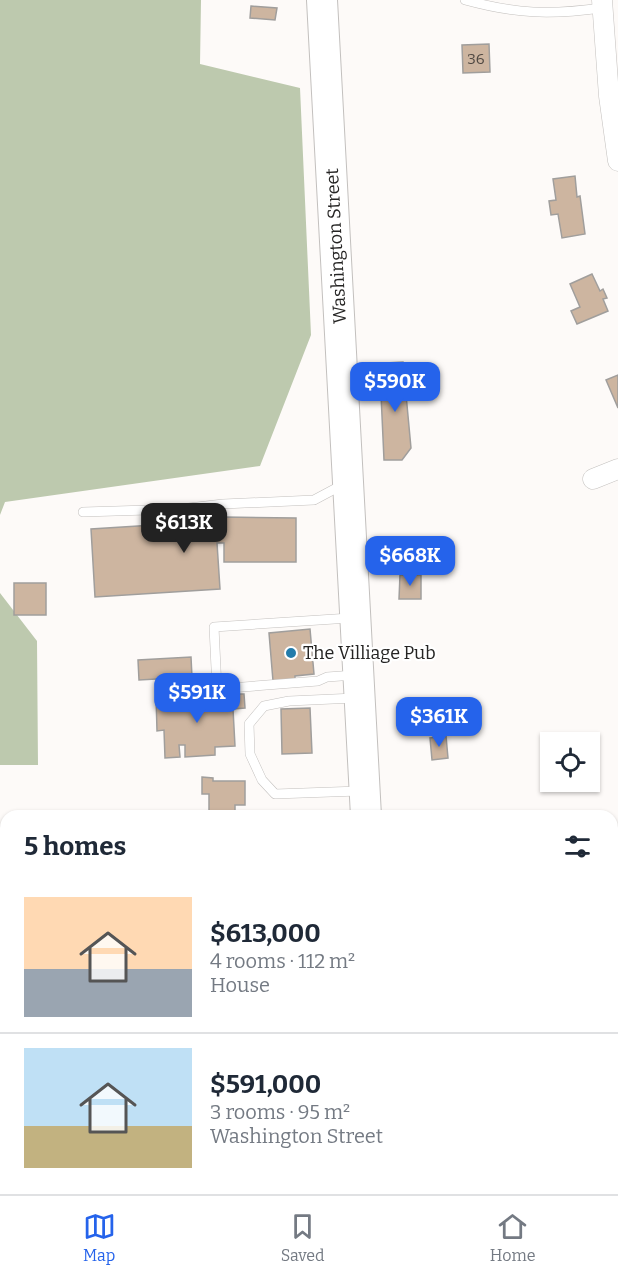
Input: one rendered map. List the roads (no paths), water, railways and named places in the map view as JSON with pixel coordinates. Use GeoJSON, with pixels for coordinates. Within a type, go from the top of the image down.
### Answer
{"type":"FeatureCollection","features":[{"type":"Feature","properties":{"kind":"main road","name":"Washington Street"},"geometry":{"type":"LineString","coordinates":[[322,0],[365,803]]}},
{"type":"Feature","properties":{"kind":"street"},"geometry":{"type":"LineString","coordinates":[[602,4],[609,96],[618,161]]}},
{"type":"Feature","properties":{"kind":"street"},"geometry":{"type":"LineString","coordinates":[[593,479],[618,469]]}},
{"type":"Feature","properties":{"kind":"lane"},"geometry":{"type":"LineString","coordinates":[[465,0],[494,8],[539,14],[602,4]]}},
{"type":"Feature","properties":{"kind":"lane"},"geometry":{"type":"LineString","coordinates":[[83,512],[180,509],[223,504],[314,500],[348,482]]}},
{"type":"Feature","properties":{"kind":"lane"},"geometry":{"type":"LineString","coordinates":[[356,618],[214,627],[217,689],[318,681],[327,677],[359,686]]}},
{"type":"Feature","properties":{"kind":"lane"},"geometry":{"type":"LineString","coordinates":[[359,686],[264,706],[249,724],[250,754],[262,780],[275,794],[365,803]]}},
{"type":"Feature","properties":{"kind":"place","name":"The Villiage Pub"},"geometry":{"type":"Point","coordinates":[291,653]}}]}
